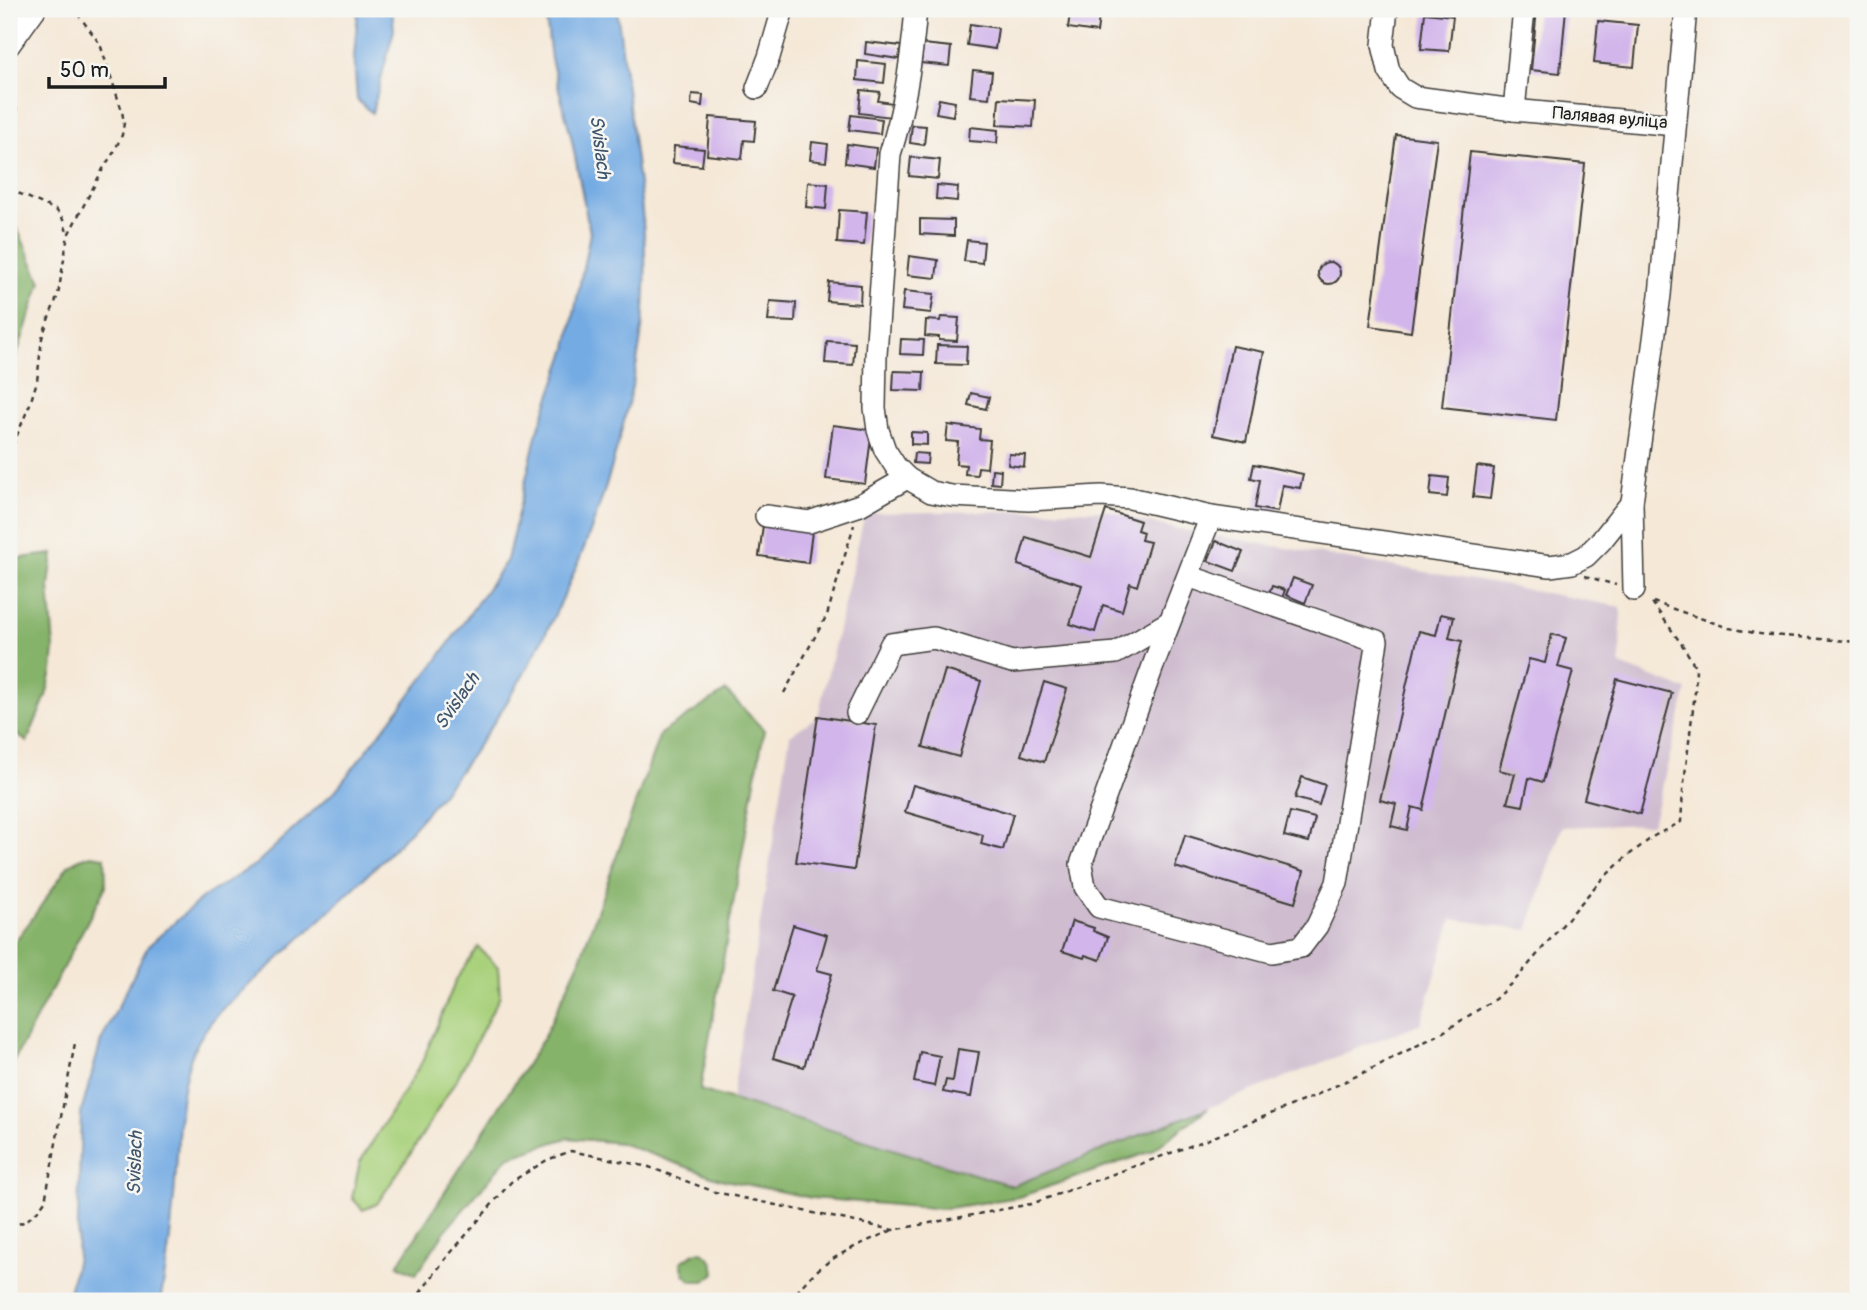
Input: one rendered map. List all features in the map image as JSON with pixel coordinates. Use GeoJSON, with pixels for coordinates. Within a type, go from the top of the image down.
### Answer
{"type":"FeatureCollection","features":[{"type":"Feature","properties":{"kind":"street"},"geometry":{"type":"LineString","coordinates":[[9,45],[35,9]]}},
{"type":"Feature","properties":{"kind":"street"},"geometry":{"type":"LineString","coordinates":[[757,88],[783,9]]}},
{"type":"Feature","properties":{"kind":"street"},"geometry":{"type":"LineString","coordinates":[[916,9],[899,127],[890,154],[876,355],[875,408],[878,429],[885,450],[907,478],[931,492],[952,496],[1029,500],[1101,496],[1130,498],[1211,517],[1550,566],[1572,563],[1587,555],[1632,502]]}},
{"type":"Feature","properties":{"kind":"street","name":"Палявая вуліца"},"geometry":{"type":"LineString","coordinates":[[1387,9],[1383,45],[1389,71],[1400,88],[1415,97],[1514,110],[1675,125],[1686,9]]}},
{"type":"Feature","properties":{"kind":"street"},"geometry":{"type":"LineString","coordinates":[[1514,110],[1524,9]]}},
{"type":"Feature","properties":{"kind":"street"},"geometry":{"type":"LineString","coordinates":[[1634,590],[1632,502],[1660,295],[1675,125]]}},
{"type":"Feature","properties":{"kind":"street"},"geometry":{"type":"LineString","coordinates":[[766,516],[809,522],[860,505],[907,478]]}},
{"type":"Feature","properties":{"kind":"street"},"geometry":{"type":"LineString","coordinates":[[1188,576],[1377,641],[1337,883],[1317,926],[1301,947],[1272,952],[1099,907],[1085,887],[1081,864],[1170,622],[1211,517]]}},
{"type":"Feature","properties":{"kind":"street"},"geometry":{"type":"LineString","coordinates":[[857,713],[891,644],[934,638],[1012,662],[1116,653],[1170,622]]}},
{"type":"Feature","properties":{"kind":"path"},"geometry":{"type":"LineString","coordinates":[[9,465],[15,440],[37,381],[42,338],[58,295],[68,235],[114,152],[124,123],[100,44],[74,9]]}},
{"type":"Feature","properties":{"kind":"path"},"geometry":{"type":"LineString","coordinates":[[9,67],[17,113],[9,177],[19,193],[57,210],[68,235]]}},
{"type":"Feature","properties":{"kind":"path"},"geometry":{"type":"LineString","coordinates":[[784,693],[827,615],[860,505]]}},
{"type":"Feature","properties":{"kind":"path"},"geometry":{"type":"LineString","coordinates":[[1577,573],[1634,590]]}},
{"type":"Feature","properties":{"kind":"path"},"geometry":{"type":"LineString","coordinates":[[791,1301],[817,1269],[852,1248],[893,1230],[1031,1204],[1209,1139],[1310,1098],[1369,1070],[1440,1034],[1495,999],[1518,977],[1599,883],[1654,836],[1681,822],[1696,668],[1651,601],[1729,628],[1760,634],[1858,642]]}},
{"type":"Feature","properties":{"kind":"path"},"geometry":{"type":"LineString","coordinates":[[9,1226],[20,1224],[36,1214],[45,1201],[75,1043]]}},
{"type":"Feature","properties":{"kind":"path"},"geometry":{"type":"LineString","coordinates":[[414,1301],[443,1262],[511,1182],[547,1160],[571,1152],[649,1167],[715,1192],[893,1230]]}},
{"type":"Feature","properties":{"kind":"shaded area"},"geometry":{"type":"Polygon","coordinates":[[[1106,510],[1140,521],[1204,534],[1621,607],[1620,665],[1687,690],[1652,824],[1562,827],[1528,930],[1452,919],[1421,1023],[1013,1186],[732,1099],[790,735],[818,716],[865,513],[1106,510]]]}},
{"type":"Feature","properties":{"kind":"green space"},"geometry":{"type":"Polygon","coordinates":[[[9,210],[41,282],[9,378],[9,210]]]}},
{"type":"Feature","properties":{"kind":"green space"},"geometry":{"type":"Polygon","coordinates":[[[53,554],[49,587],[54,648],[52,671],[46,696],[27,742],[15,733],[9,734],[9,570],[12,559],[53,554]]]}},
{"type":"Feature","properties":{"kind":"green space"},"geometry":{"type":"Polygon","coordinates":[[[726,691],[764,730],[700,1090],[1013,1186],[1208,1108],[1152,1151],[1019,1197],[942,1209],[812,1198],[720,1179],[620,1143],[567,1138],[508,1157],[445,1231],[416,1274],[398,1265],[543,1039],[579,962],[660,734],[726,691]]]}},
{"type":"Feature","properties":{"kind":"green space"},"geometry":{"type":"Polygon","coordinates":[[[91,855],[105,857],[106,886],[9,1070],[9,949],[68,866],[91,855]]]}},
{"type":"Feature","properties":{"kind":"green space"},"geometry":{"type":"Polygon","coordinates":[[[478,947],[498,967],[500,996],[459,1075],[413,1150],[377,1204],[363,1210],[352,1198],[360,1162],[422,1062],[456,980],[478,947]]]}},
{"type":"Feature","properties":{"kind":"green space"},"geometry":{"type":"Polygon","coordinates":[[[700,1251],[711,1259],[715,1273],[705,1281],[692,1281],[684,1274],[681,1262],[700,1251]]]}},
{"type":"Feature","properties":{"kind":"water"},"geometry":{"type":"Polygon","coordinates":[[[358,9],[392,9],[394,30],[372,113],[357,100],[354,57],[358,9]]]}},
{"type":"Feature","properties":{"kind":"water","name":"Svislach"},"geometry":{"type":"Polygon","coordinates":[[[545,9],[617,9],[643,222],[645,291],[639,352],[610,472],[591,531],[567,588],[510,697],[439,798],[367,875],[228,1003],[201,1037],[189,1064],[182,1094],[172,1220],[160,1301],[67,1301],[77,1258],[81,1113],[101,1041],[148,946],[202,898],[256,864],[335,791],[438,659],[507,560],[536,436],[567,348],[590,233],[571,136],[551,59],[545,9]]]}},
{"type":"Feature","properties":{"kind":"building"},"geometry":{"type":"Polygon","coordinates":[[[838,9],[866,9],[865,15],[838,9]]]}},
{"type":"Feature","properties":{"kind":"building"},"geometry":{"type":"Polygon","coordinates":[[[954,9],[954,13],[926,11],[954,9]]]}},
{"type":"Feature","properties":{"kind":"building"},"geometry":{"type":"Polygon","coordinates":[[[1084,9],[1100,9],[1097,32],[1068,28],[1070,13],[1083,15],[1084,9]]]}},
{"type":"Feature","properties":{"kind":"building"},"geometry":{"type":"Polygon","coordinates":[[[1537,9],[1566,9],[1560,73],[1531,70],[1537,9]]]}},
{"type":"Feature","properties":{"kind":"building"},"geometry":{"type":"Polygon","coordinates":[[[1425,13],[1453,16],[1449,51],[1421,49],[1425,13]]]}},
{"type":"Feature","properties":{"kind":"building"},"geometry":{"type":"Polygon","coordinates":[[[1598,21],[1638,25],[1634,67],[1594,63],[1598,21]]]}},
{"type":"Feature","properties":{"kind":"building"},"geometry":{"type":"Polygon","coordinates":[[[970,24],[998,28],[995,49],[967,45],[970,24]]]}},
{"type":"Feature","properties":{"kind":"building"},"geometry":{"type":"Polygon","coordinates":[[[866,42],[901,46],[899,59],[865,54],[866,42]]]}},
{"type":"Feature","properties":{"kind":"building"},"geometry":{"type":"Polygon","coordinates":[[[923,44],[951,47],[949,66],[921,63],[923,44]]]}},
{"type":"Feature","properties":{"kind":"building"},"geometry":{"type":"Polygon","coordinates":[[[858,61],[886,64],[884,83],[857,80],[858,61]]]}},
{"type":"Feature","properties":{"kind":"building"},"geometry":{"type":"Polygon","coordinates":[[[973,70],[992,72],[989,98],[970,96],[973,70]]]}},
{"type":"Feature","properties":{"kind":"building"},"geometry":{"type":"Polygon","coordinates":[[[861,90],[880,92],[878,101],[893,103],[891,117],[859,113],[861,90]]]}},
{"type":"Feature","properties":{"kind":"building"},"geometry":{"type":"Polygon","coordinates":[[[692,94],[703,95],[702,106],[691,104],[692,94]]]}},
{"type":"Feature","properties":{"kind":"building"},"geometry":{"type":"Polygon","coordinates":[[[999,98],[1035,100],[1033,127],[997,125],[999,98]]]}},
{"type":"Feature","properties":{"kind":"building"},"geometry":{"type":"Polygon","coordinates":[[[939,99],[955,102],[953,116],[936,113],[939,99]]]}},
{"type":"Feature","properties":{"kind":"building"},"geometry":{"type":"Polygon","coordinates":[[[851,115],[882,119],[880,134],[849,130],[851,115]]]}},
{"type":"Feature","properties":{"kind":"building"},"geometry":{"type":"Polygon","coordinates":[[[710,117],[756,121],[754,141],[744,140],[742,159],[707,155],[710,117]]]}},
{"type":"Feature","properties":{"kind":"building"},"geometry":{"type":"Polygon","coordinates":[[[912,125],[926,126],[924,145],[910,143],[912,125]]]}},
{"type":"Feature","properties":{"kind":"building"},"geometry":{"type":"Polygon","coordinates":[[[970,127],[998,130],[997,143],[969,141],[970,127]]]}},
{"type":"Feature","properties":{"kind":"building"},"geometry":{"type":"Polygon","coordinates":[[[1396,135],[1437,140],[1411,332],[1370,326],[1396,135]]]}},
{"type":"Feature","properties":{"kind":"building"},"geometry":{"type":"Polygon","coordinates":[[[812,142],[828,144],[826,162],[810,160],[812,142]]]}},
{"type":"Feature","properties":{"kind":"building"},"geometry":{"type":"Polygon","coordinates":[[[847,144],[876,148],[874,167],[845,163],[847,144]]]}},
{"type":"Feature","properties":{"kind":"building"},"geometry":{"type":"Polygon","coordinates":[[[674,146],[704,149],[702,166],[673,163],[674,146]]]}},
{"type":"Feature","properties":{"kind":"building"},"geometry":{"type":"Polygon","coordinates":[[[1470,152],[1585,164],[1556,420],[1442,407],[1470,152]]]}},
{"type":"Feature","properties":{"kind":"building"},"geometry":{"type":"Polygon","coordinates":[[[911,157],[940,160],[938,179],[909,176],[911,157]]]}},
{"type":"Feature","properties":{"kind":"building"},"geometry":{"type":"Polygon","coordinates":[[[808,182],[828,184],[826,209],[806,207],[808,182]]]}},
{"type":"Feature","properties":{"kind":"building"},"geometry":{"type":"Polygon","coordinates":[[[937,185],[958,187],[957,201],[936,199],[937,185]]]}},
{"type":"Feature","properties":{"kind":"building"},"geometry":{"type":"Polygon","coordinates":[[[839,210],[867,212],[864,245],[837,243],[839,210]]]}},
{"type":"Feature","properties":{"kind":"building"},"geometry":{"type":"Polygon","coordinates":[[[920,219],[954,220],[954,236],[920,234],[920,219]]]}},
{"type":"Feature","properties":{"kind":"building"},"geometry":{"type":"Polygon","coordinates":[[[967,240],[984,242],[982,263],[964,261],[967,240]]]}},
{"type":"Feature","properties":{"kind":"building"},"geometry":{"type":"Polygon","coordinates":[[[909,256],[938,260],[936,278],[907,275],[909,256]]]}},
{"type":"Feature","properties":{"kind":"building"},"geometry":{"type":"Polygon","coordinates":[[[1329,262],[1337,265],[1340,273],[1337,281],[1329,284],[1321,281],[1318,273],[1321,265],[1329,262]]]}},
{"type":"Feature","properties":{"kind":"building"},"geometry":{"type":"Polygon","coordinates":[[[829,282],[861,285],[860,304],[827,301],[829,282]]]}},
{"type":"Feature","properties":{"kind":"building"},"geometry":{"type":"Polygon","coordinates":[[[904,291],[934,294],[931,313],[902,310],[904,291]]]}},
{"type":"Feature","properties":{"kind":"building"},"geometry":{"type":"Polygon","coordinates":[[[770,301],[796,303],[795,322],[768,321],[770,301]]]}},
{"type":"Feature","properties":{"kind":"building"},"geometry":{"type":"Polygon","coordinates":[[[941,317],[959,318],[957,341],[925,336],[926,320],[940,321],[941,317]]]}},
{"type":"Feature","properties":{"kind":"building"},"geometry":{"type":"Polygon","coordinates":[[[901,339],[924,340],[923,355],[900,354],[901,339]]]}},
{"type":"Feature","properties":{"kind":"building"},"geometry":{"type":"Polygon","coordinates":[[[827,341],[855,343],[853,365],[825,363],[827,341]]]}},
{"type":"Feature","properties":{"kind":"building"},"geometry":{"type":"Polygon","coordinates":[[[937,345],[967,346],[966,365],[936,364],[937,345]]]}},
{"type":"Feature","properties":{"kind":"building"},"geometry":{"type":"Polygon","coordinates":[[[1232,346],[1264,352],[1246,442],[1213,435],[1232,346]]]}},
{"type":"Feature","properties":{"kind":"building"},"geometry":{"type":"Polygon","coordinates":[[[894,371],[924,372],[923,391],[893,390],[894,371]]]}},
{"type":"Feature","properties":{"kind":"building"},"geometry":{"type":"Polygon","coordinates":[[[971,393],[989,397],[986,409],[968,405],[971,393]]]}},
{"type":"Feature","properties":{"kind":"building"},"geometry":{"type":"Polygon","coordinates":[[[833,425],[872,430],[865,484],[826,479],[833,425]]]}},
{"type":"Feature","properties":{"kind":"building"},"geometry":{"type":"Polygon","coordinates":[[[948,425],[980,429],[979,439],[990,440],[987,468],[978,467],[977,475],[965,474],[966,465],[956,464],[958,442],[946,441],[948,425]]]}},
{"type":"Feature","properties":{"kind":"building"},"geometry":{"type":"Polygon","coordinates":[[[911,432],[927,433],[927,445],[911,444],[911,432]]]}},
{"type":"Feature","properties":{"kind":"building"},"geometry":{"type":"Polygon","coordinates":[[[914,453],[928,454],[927,464],[913,463],[914,453]]]}},
{"type":"Feature","properties":{"kind":"building"},"geometry":{"type":"Polygon","coordinates":[[[1009,454],[1025,455],[1024,467],[1008,465],[1009,454]]]}},
{"type":"Feature","properties":{"kind":"building"},"geometry":{"type":"Polygon","coordinates":[[[1254,464],[1303,474],[1300,488],[1282,485],[1277,512],[1255,508],[1260,480],[1251,478],[1254,464]]]}},
{"type":"Feature","properties":{"kind":"building"},"geometry":{"type":"Polygon","coordinates":[[[1477,466],[1494,468],[1490,499],[1473,497],[1477,466]]]}},
{"type":"Feature","properties":{"kind":"building"},"geometry":{"type":"Polygon","coordinates":[[[992,469],[1001,470],[1000,484],[991,483],[992,469]]]}},
{"type":"Feature","properties":{"kind":"building"},"geometry":{"type":"Polygon","coordinates":[[[1432,476],[1449,478],[1447,497],[1430,495],[1432,476]]]}},
{"type":"Feature","properties":{"kind":"building"},"geometry":{"type":"Polygon","coordinates":[[[1106,510],[1140,521],[1137,530],[1143,532],[1141,540],[1150,542],[1137,586],[1130,583],[1122,611],[1103,605],[1095,632],[1070,624],[1082,585],[1018,565],[1026,537],[1091,557],[1106,510]]]}},
{"type":"Feature","properties":{"kind":"building"},"geometry":{"type":"Polygon","coordinates":[[[763,525],[812,532],[808,563],[759,556],[763,525]]]}},
{"type":"Feature","properties":{"kind":"building"},"geometry":{"type":"Polygon","coordinates":[[[1216,541],[1243,552],[1235,571],[1208,561],[1216,541]]]}},
{"type":"Feature","properties":{"kind":"building"},"geometry":{"type":"Polygon","coordinates":[[[1293,578],[1312,585],[1305,603],[1286,595],[1293,578]]]}},
{"type":"Feature","properties":{"kind":"building"},"geometry":{"type":"Polygon","coordinates":[[[1272,586],[1285,590],[1281,601],[1268,597],[1272,586]]]}},
{"type":"Feature","properties":{"kind":"building"},"geometry":{"type":"Polygon","coordinates":[[[1441,614],[1454,617],[1449,638],[1462,641],[1423,810],[1412,807],[1407,830],[1391,826],[1396,804],[1380,800],[1419,631],[1436,635],[1441,614]]]}},
{"type":"Feature","properties":{"kind":"building"},"geometry":{"type":"Polygon","coordinates":[[[1552,634],[1566,638],[1558,667],[1573,671],[1543,782],[1529,778],[1523,806],[1507,803],[1515,774],[1499,770],[1529,659],[1545,663],[1552,634]]]}},
{"type":"Feature","properties":{"kind":"building"},"geometry":{"type":"Polygon","coordinates":[[[945,670],[981,681],[959,757],[923,747],[945,670]]]}},
{"type":"Feature","properties":{"kind":"building"},"geometry":{"type":"Polygon","coordinates":[[[1617,679],[1672,693],[1640,814],[1584,799],[1617,679]]]}},
{"type":"Feature","properties":{"kind":"building"},"geometry":{"type":"Polygon","coordinates":[[[1044,682],[1067,689],[1044,762],[1021,755],[1044,682]]]}},
{"type":"Feature","properties":{"kind":"building"},"geometry":{"type":"Polygon","coordinates":[[[818,716],[876,725],[854,870],[796,862],[818,716]]]}},
{"type":"Feature","properties":{"kind":"building"},"geometry":{"type":"Polygon","coordinates":[[[1302,777],[1325,785],[1319,805],[1295,798],[1302,777]]]}},
{"type":"Feature","properties":{"kind":"building"},"geometry":{"type":"Polygon","coordinates":[[[913,785],[1013,814],[1003,850],[981,844],[983,835],[905,812],[913,785]]]}},
{"type":"Feature","properties":{"kind":"building"},"geometry":{"type":"Polygon","coordinates":[[[1290,812],[1315,818],[1309,842],[1284,836],[1290,812]]]}},
{"type":"Feature","properties":{"kind":"building"},"geometry":{"type":"Polygon","coordinates":[[[1185,835],[1304,871],[1295,903],[1175,867],[1185,835]]]}},
{"type":"Feature","properties":{"kind":"building"},"geometry":{"type":"Polygon","coordinates":[[[1072,921],[1094,928],[1093,931],[1108,937],[1100,960],[1062,951],[1072,921]]]}},
{"type":"Feature","properties":{"kind":"building"},"geometry":{"type":"Polygon","coordinates":[[[793,925],[827,935],[817,970],[832,974],[804,1067],[773,1058],[792,997],[773,991],[793,925]]]}},
{"type":"Feature","properties":{"kind":"building"},"geometry":{"type":"Polygon","coordinates":[[[958,1049],[979,1052],[971,1097],[943,1092],[946,1080],[953,1081],[958,1049]]]}},
{"type":"Feature","properties":{"kind":"building"},"geometry":{"type":"Polygon","coordinates":[[[920,1052],[940,1056],[934,1086],[914,1082],[920,1052]]]}}]}
